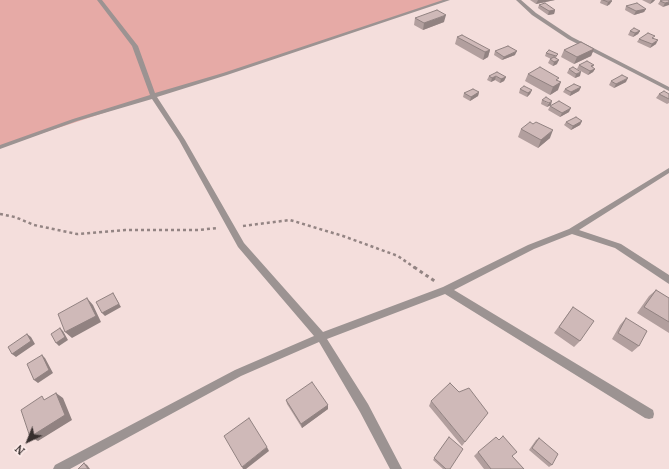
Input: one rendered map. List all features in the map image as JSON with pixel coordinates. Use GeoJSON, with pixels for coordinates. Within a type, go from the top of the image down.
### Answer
{"type":"FeatureCollection","features":[{"type":"Feature","properties":{"kind":"lane"},"geometry":{"type":"LineString","coordinates":[[99,0],[135,46],[153,96],[182,140],[241,245],[321,337],[364,408],[396,469]]}},
{"type":"Feature","properties":{"kind":"lane"},"geometry":{"type":"LineString","coordinates":[[0,147],[448,0]]}},
{"type":"Feature","properties":{"kind":"lane"},"geometry":{"type":"LineString","coordinates":[[518,0],[534,14],[570,38],[669,89]]}},
{"type":"Feature","properties":{"kind":"lane"},"geometry":{"type":"LineString","coordinates":[[59,469],[238,373],[321,337],[446,290],[531,247],[572,231],[669,170]]}},
{"type":"Feature","properties":{"kind":"lane"},"geometry":{"type":"LineString","coordinates":[[572,231],[618,246],[669,280]]}},
{"type":"Feature","properties":{"kind":"lane"},"geometry":{"type":"LineString","coordinates":[[446,290],[648,414]]}},
{"type":"Feature","properties":{"kind":"shaded area"},"geometry":{"type":"Polygon","coordinates":[[[0,0],[448,0],[0,147],[0,0]]]}},
{"type":"Feature","properties":{"kind":"building"},"geometry":{"type":"Polygon","coordinates":[[[669,0],[669,2],[665,3],[660,1],[669,0]]]}},
{"type":"Feature","properties":{"kind":"building"},"geometry":{"type":"Polygon","coordinates":[[[545,3],[555,10],[549,11],[539,5],[545,3]]]}},
{"type":"Feature","properties":{"kind":"building"},"geometry":{"type":"Polygon","coordinates":[[[637,3],[646,9],[636,11],[626,6],[637,3]]]}},
{"type":"Feature","properties":{"kind":"building"},"geometry":{"type":"Polygon","coordinates":[[[437,10],[446,15],[424,23],[415,18],[437,10]]]}},
{"type":"Feature","properties":{"kind":"building"},"geometry":{"type":"Polygon","coordinates":[[[634,28],[640,31],[635,33],[630,31],[634,28]]]}},
{"type":"Feature","properties":{"kind":"building"},"geometry":{"type":"Polygon","coordinates":[[[648,33],[655,36],[652,38],[658,40],[652,44],[639,39],[648,33]]]}},
{"type":"Feature","properties":{"kind":"building"},"geometry":{"type":"Polygon","coordinates":[[[462,35],[490,50],[485,52],[457,37],[462,35]]]}},
{"type":"Feature","properties":{"kind":"building"},"geometry":{"type":"Polygon","coordinates":[[[581,42],[594,49],[577,57],[564,50],[581,42]]]}},
{"type":"Feature","properties":{"kind":"building"},"geometry":{"type":"Polygon","coordinates":[[[508,46],[517,51],[504,57],[495,51],[508,46]]]}},
{"type":"Feature","properties":{"kind":"building"},"geometry":{"type":"Polygon","coordinates":[[[549,50],[558,54],[556,56],[546,53],[549,50]]]}},
{"type":"Feature","properties":{"kind":"building"},"geometry":{"type":"Polygon","coordinates":[[[554,57],[559,60],[554,62],[550,59],[554,57]]]}},
{"type":"Feature","properties":{"kind":"building"},"geometry":{"type":"Polygon","coordinates":[[[587,61],[594,65],[591,66],[595,69],[590,71],[579,65],[587,61]]]}},
{"type":"Feature","properties":{"kind":"building"},"geometry":{"type":"Polygon","coordinates":[[[540,67],[559,78],[556,80],[561,82],[553,87],[528,74],[540,67]]]}},
{"type":"Feature","properties":{"kind":"building"},"geometry":{"type":"Polygon","coordinates":[[[573,67],[581,72],[576,74],[569,69],[573,67]]]}},
{"type":"Feature","properties":{"kind":"building"},"geometry":{"type":"Polygon","coordinates":[[[497,72],[506,77],[501,79],[496,76],[492,78],[489,76],[497,72]]]}},
{"type":"Feature","properties":{"kind":"building"},"geometry":{"type":"Polygon","coordinates":[[[622,75],[628,78],[616,84],[611,81],[622,75]]]}},
{"type":"Feature","properties":{"kind":"building"},"geometry":{"type":"Polygon","coordinates":[[[574,84],[581,87],[571,92],[565,89],[574,84]]]}},
{"type":"Feature","properties":{"kind":"building"},"geometry":{"type":"Polygon","coordinates":[[[524,86],[532,90],[528,93],[520,89],[524,86]]]}},
{"type":"Feature","properties":{"kind":"building"},"geometry":{"type":"Polygon","coordinates":[[[473,89],[479,92],[471,97],[464,93],[473,89]]]}},
{"type":"Feature","properties":{"kind":"building"},"geometry":{"type":"Polygon","coordinates":[[[664,91],[669,94],[669,99],[659,94],[664,91]]]}},
{"type":"Feature","properties":{"kind":"building"},"geometry":{"type":"Polygon","coordinates":[[[546,97],[552,101],[549,103],[542,100],[546,97]]]}},
{"type":"Feature","properties":{"kind":"building"},"geometry":{"type":"Polygon","coordinates":[[[559,101],[571,108],[562,113],[550,106],[559,101]]]}},
{"type":"Feature","properties":{"kind":"building"},"geometry":{"type":"Polygon","coordinates":[[[576,117],[582,121],[573,126],[566,122],[576,117]]]}},
{"type":"Feature","properties":{"kind":"building"},"geometry":{"type":"Polygon","coordinates":[[[530,122],[533,124],[536,122],[553,130],[541,140],[521,129],[530,122]]]}},
{"type":"Feature","properties":{"kind":"building"},"geometry":{"type":"Polygon","coordinates":[[[656,290],[669,298],[669,322],[644,307],[656,290]]]}},
{"type":"Feature","properties":{"kind":"building"},"geometry":{"type":"Polygon","coordinates":[[[113,293],[119,304],[102,313],[96,302],[113,293]]]}},
{"type":"Feature","properties":{"kind":"building"},"geometry":{"type":"Polygon","coordinates":[[[87,298],[96,316],[65,332],[58,314],[87,298]]]}},
{"type":"Feature","properties":{"kind":"building"},"geometry":{"type":"Polygon","coordinates":[[[573,307],[594,321],[580,341],[559,327],[573,307]]]}},
{"type":"Feature","properties":{"kind":"building"},"geometry":{"type":"Polygon","coordinates":[[[626,318],[647,331],[639,346],[618,333],[626,318]]]}},
{"type":"Feature","properties":{"kind":"building"},"geometry":{"type":"Polygon","coordinates":[[[60,328],[65,337],[56,343],[51,334],[60,328]]]}},
{"type":"Feature","properties":{"kind":"building"},"geometry":{"type":"Polygon","coordinates":[[[27,334],[31,341],[12,354],[8,347],[27,334]]]}},
{"type":"Feature","properties":{"kind":"building"},"geometry":{"type":"Polygon","coordinates":[[[42,355],[49,370],[34,380],[27,364],[42,355]]]}},
{"type":"Feature","properties":{"kind":"building"},"geometry":{"type":"Polygon","coordinates":[[[312,382],[328,405],[301,424],[286,400],[312,382]]]}},
{"type":"Feature","properties":{"kind":"building"},"geometry":{"type":"Polygon","coordinates":[[[450,383],[459,392],[469,388],[488,413],[465,442],[431,401],[450,383]]]}},
{"type":"Feature","properties":{"kind":"building"},"geometry":{"type":"Polygon","coordinates":[[[56,393],[65,415],[30,437],[21,410],[42,396],[44,400],[56,393]]]}},
{"type":"Feature","properties":{"kind":"building"},"geometry":{"type":"Polygon","coordinates":[[[249,418],[267,447],[242,467],[224,436],[249,418]]]}},
{"type":"Feature","properties":{"kind":"building"},"geometry":{"type":"Polygon","coordinates":[[[503,436],[517,452],[512,456],[524,469],[491,469],[478,452],[496,437],[499,440],[503,436]]]}},
{"type":"Feature","properties":{"kind":"building"},"geometry":{"type":"Polygon","coordinates":[[[449,437],[463,449],[450,469],[446,469],[434,458],[449,437]]]}},
{"type":"Feature","properties":{"kind":"building"},"geometry":{"type":"Polygon","coordinates":[[[539,438],[558,454],[552,465],[532,448],[539,438]]]}},
{"type":"Feature","properties":{"kind":"building"},"geometry":{"type":"Polygon","coordinates":[[[84,463],[88,469],[78,469],[84,463]]]}}]}
